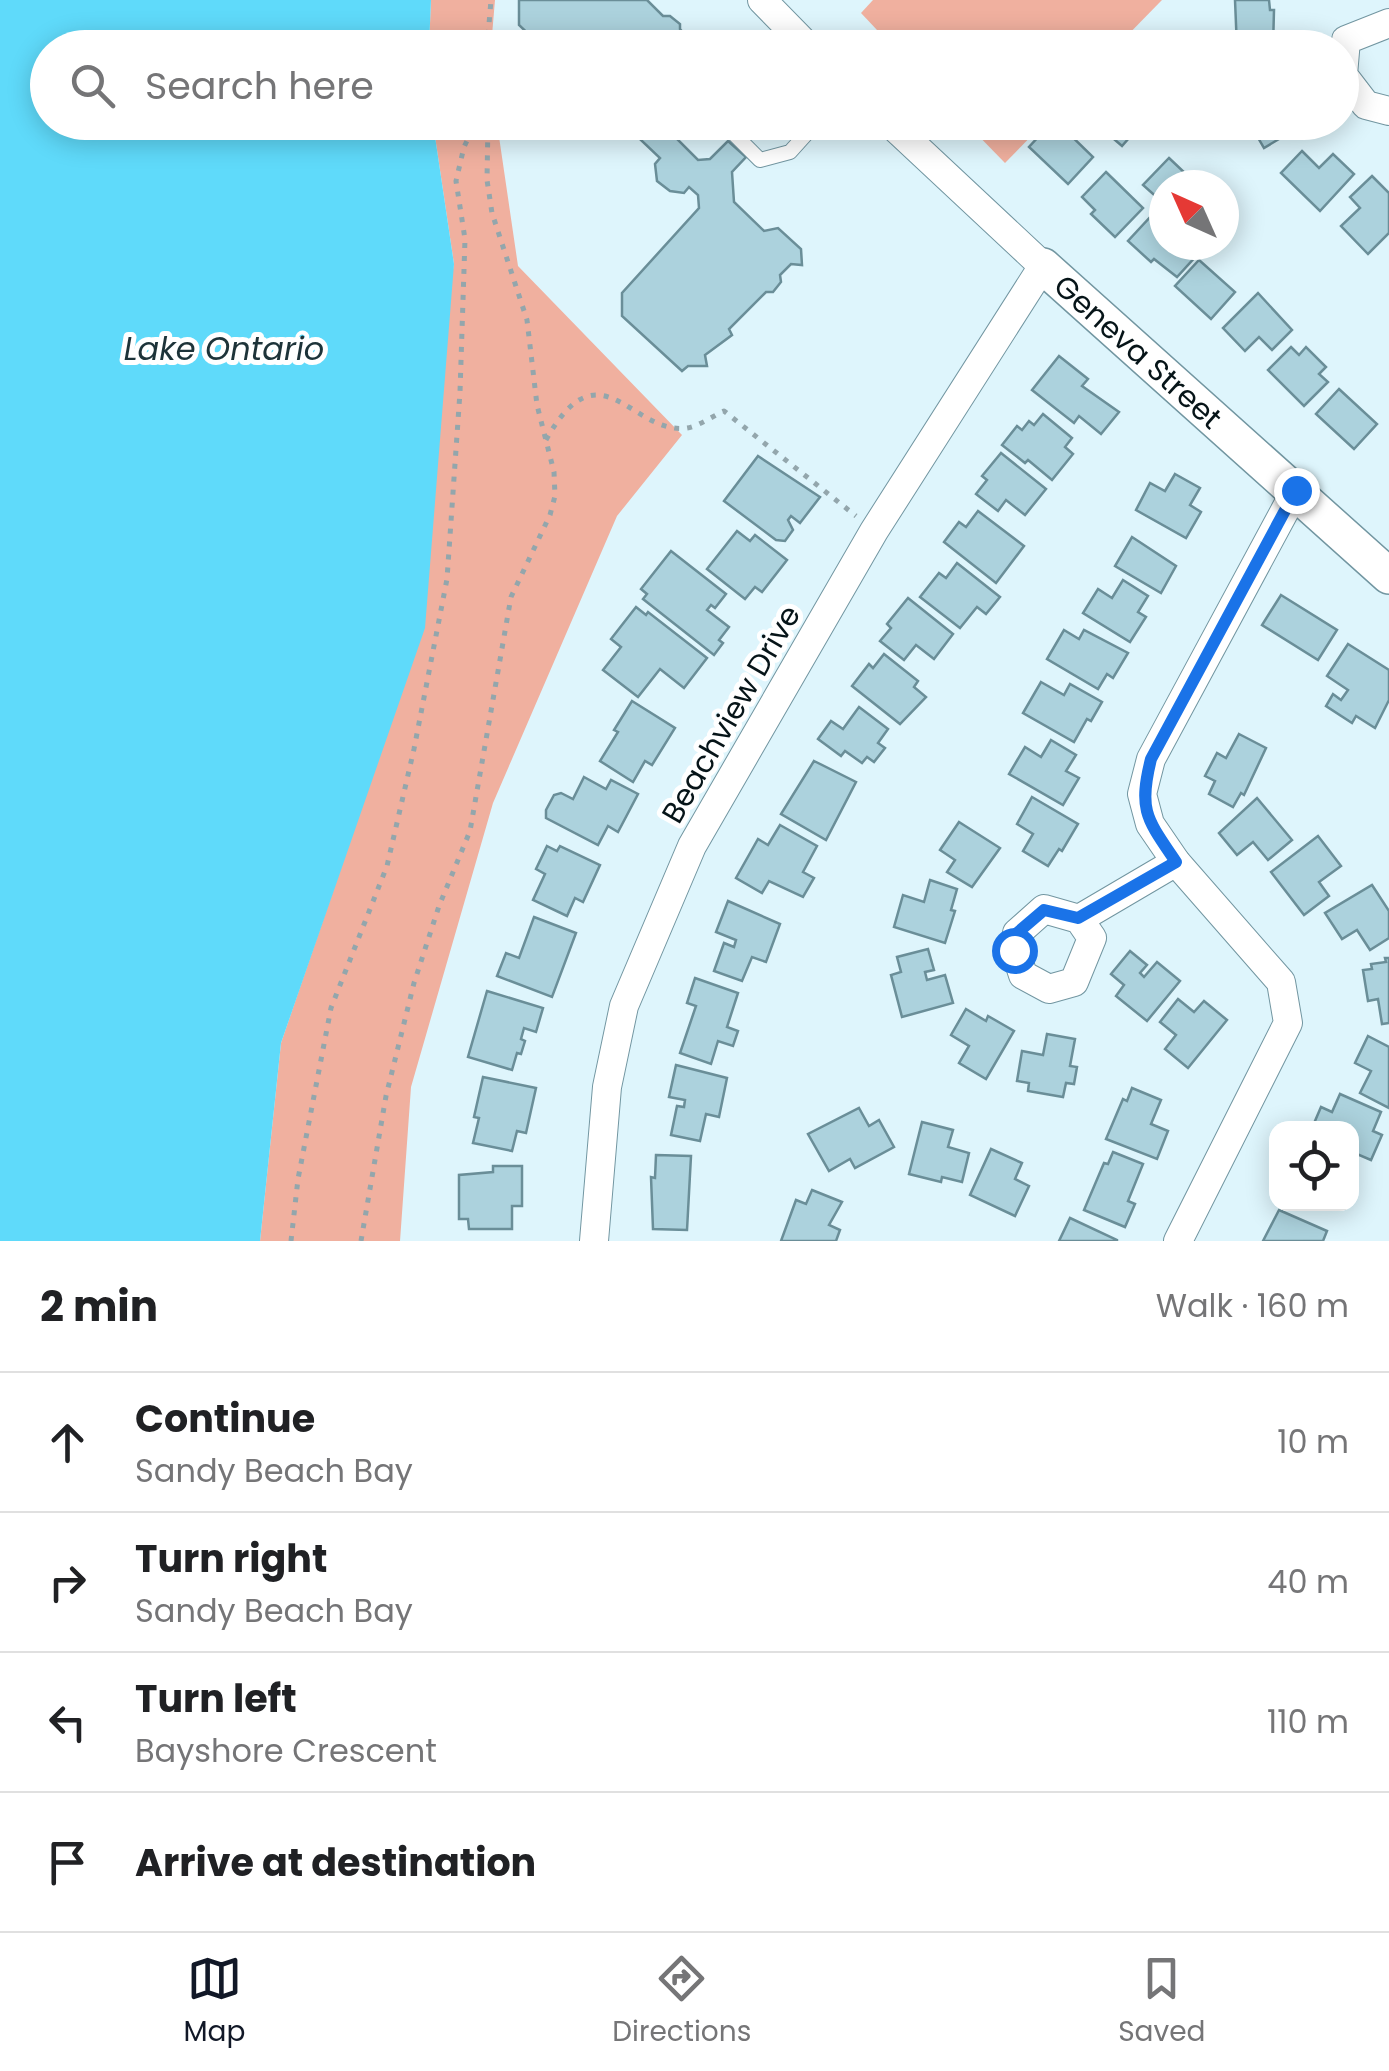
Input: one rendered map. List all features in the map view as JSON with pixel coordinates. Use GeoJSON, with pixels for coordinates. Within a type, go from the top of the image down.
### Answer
{"type":"FeatureCollection","features":[{"type":"Feature","properties":{"kind":"street"},"geometry":{"type":"LineString","coordinates":[[762,0],[783,30]]}},
{"type":"Feature","properties":{"kind":"street"},"geometry":{"type":"LineString","coordinates":[[1359,35],[1389,23]]}},
{"type":"Feature","properties":{"kind":"street"},"geometry":{"type":"LineString","coordinates":[[1359,96],[1366,105],[1389,112]]}},
{"type":"Feature","properties":{"kind":"street","name":"Geneva Street"},"geometry":{"type":"LineString","coordinates":[[908,140],[1389,576]]}},
{"type":"Feature","properties":{"kind":"street","name":"Beachview Drive"},"geometry":{"type":"LineString","coordinates":[[594,1241],[607,1086],[624,1006],[692,846],[874,531],[1043,266]]}},
{"type":"Feature","properties":{"kind":"street"},"geometry":{"type":"LineString","coordinates":[[1178,1241],[1288,1023],[1281,982],[1176,862],[1150,824],[1142,794],[1151,759],[1296,490]]}},
{"type":"Feature","properties":{"kind":"street"},"geometry":{"type":"LineString","coordinates":[[1078,918],[1176,862]]}},
{"type":"Feature","properties":{"kind":"lane"},"geometry":{"type":"LineString","coordinates":[[740,140],[760,160],[790,152],[796,140]]}},
{"type":"Feature","properties":{"kind":"path"},"geometry":{"type":"LineString","coordinates":[[488,30],[492,0]]}},
{"type":"Feature","properties":{"kind":"path"},"geometry":{"type":"LineString","coordinates":[[291,1241],[298,1179],[331,1008],[387,866],[447,579],[460,392],[465,239],[456,181],[467,140]]}},
{"type":"Feature","properties":{"kind":"path"},"geometry":{"type":"LineString","coordinates":[[361,1241],[386,1096],[414,983],[439,906],[470,831],[511,597],[550,516],[555,496],[554,472],[537,405],[524,307],[492,213],[487,180],[488,140]]}},
{"type":"Feature","properties":{"kind":"path"},"geometry":{"type":"LineString","coordinates":[[546,440],[560,415],[594,396],[614,397],[655,421],[676,427],[688,428],[724,411],[874,531]]}},
{"type":"Feature","properties":{"kind":"shaded area"},"geometry":{"type":"Polygon","coordinates":[[[431,0],[495,0],[492,30],[430,30],[431,0]]]}},
{"type":"Feature","properties":{"kind":"shaded area"},"geometry":{"type":"Polygon","coordinates":[[[873,0],[1162,0],[1133,30],[877,30],[861,13],[873,0]]]}},
{"type":"Feature","properties":{"kind":"shaded area"},"geometry":{"type":"Polygon","coordinates":[[[436,140],[499,140],[518,266],[682,435],[617,516],[493,803],[411,1087],[400,1241],[260,1241],[281,1043],[354,830],[454,264],[436,140]]]}},
{"type":"Feature","properties":{"kind":"shaded area"},"geometry":{"type":"Polygon","coordinates":[[[983,140],[1027,140],[1005,163],[983,140]]]}},
{"type":"Feature","properties":{"kind":"water","name":"Lake Ontario"},"geometry":{"type":"Polygon","coordinates":[[[0,0],[431,0],[430,30],[30,30],[30,140],[436,140],[454,264],[425,628],[281,1043],[260,1241],[0,1241],[0,0]]]}},
{"type":"Feature","properties":{"kind":"building"},"geometry":{"type":"Polygon","coordinates":[[[519,0],[647,0],[663,16],[680,24],[681,30],[524,30],[519,25],[519,0]]]}},
{"type":"Feature","properties":{"kind":"building"},"geometry":{"type":"Polygon","coordinates":[[[1235,0],[1269,0],[1270,10],[1274,10],[1273,30],[1236,30],[1235,0]]]}},
{"type":"Feature","properties":{"kind":"building"},"geometry":{"type":"Polygon","coordinates":[[[641,140],[678,140],[698,160],[710,159],[728,141],[746,157],[732,172],[734,202],[764,231],[778,228],[801,249],[802,265],[791,264],[780,275],[781,282],[773,292],[766,292],[729,329],[732,335],[705,355],[707,366],[688,366],[682,371],[622,316],[622,293],[699,208],[698,195],[689,187],[684,193],[670,191],[657,181],[655,164],[660,158],[641,140]]]}},
{"type":"Feature","properties":{"kind":"building"},"geometry":{"type":"Polygon","coordinates":[[[1035,140],[1076,140],[1093,157],[1068,184],[1029,147],[1035,140]]]}},
{"type":"Feature","properties":{"kind":"building"},"geometry":{"type":"Polygon","coordinates":[[[1259,140],[1277,140],[1264,148],[1259,140]]]}},
{"type":"Feature","properties":{"kind":"building"},"geometry":{"type":"Polygon","coordinates":[[[1302,151],[1319,168],[1333,154],[1354,174],[1320,211],[1281,173],[1302,151]]]}},
{"type":"Feature","properties":{"kind":"building"},"geometry":{"type":"Polygon","coordinates":[[[1169,158],[1182,170],[1157,170],[1169,158]]]}},
{"type":"Feature","properties":{"kind":"building"},"geometry":{"type":"Polygon","coordinates":[[[1106,172],[1143,208],[1115,237],[1091,214],[1095,210],[1082,197],[1106,172]]]}},
{"type":"Feature","properties":{"kind":"building"},"geometry":{"type":"Polygon","coordinates":[[[1372,176],[1389,193],[1389,233],[1368,254],[1341,226],[1360,208],[1350,197],[1372,176]]]}},
{"type":"Feature","properties":{"kind":"building"},"geometry":{"type":"Polygon","coordinates":[[[1149,218],[1149,260],[1153,260],[1151,262],[1128,241],[1149,218]]]}},
{"type":"Feature","properties":{"kind":"building"},"geometry":{"type":"Polygon","coordinates":[[[1155,260],[1193,260],[1177,277],[1155,260]]]}},
{"type":"Feature","properties":{"kind":"building"},"geometry":{"type":"Polygon","coordinates":[[[1199,260],[1235,292],[1211,319],[1175,286],[1199,260]]]}},
{"type":"Feature","properties":{"kind":"building"},"geometry":{"type":"Polygon","coordinates":[[[1258,293],[1292,330],[1272,350],[1259,337],[1245,351],[1223,328],[1258,293]]]}},
{"type":"Feature","properties":{"kind":"building"},"geometry":{"type":"Polygon","coordinates":[[[1291,347],[1299,355],[1306,347],[1326,367],[1319,374],[1328,382],[1304,406],[1268,370],[1291,347]]]}},
{"type":"Feature","properties":{"kind":"building"},"geometry":{"type":"Polygon","coordinates":[[[1059,356],[1088,379],[1082,386],[1119,412],[1101,434],[1079,416],[1074,423],[1032,390],[1059,356]]]}},
{"type":"Feature","properties":{"kind":"building"},"geometry":{"type":"Polygon","coordinates":[[[1339,389],[1377,424],[1354,449],[1316,414],[1339,389]]]}},
{"type":"Feature","properties":{"kind":"building"},"geometry":{"type":"Polygon","coordinates":[[[1043,414],[1072,438],[1065,447],[1073,454],[1052,480],[1002,445],[1017,426],[1022,430],[1029,421],[1034,425],[1043,414]]]}},
{"type":"Feature","properties":{"kind":"building"},"geometry":{"type":"Polygon","coordinates":[[[1001,453],[1046,489],[1025,515],[1006,500],[998,511],[976,494],[987,480],[982,476],[1001,453]]]}},
{"type":"Feature","properties":{"kind":"building"},"geometry":{"type":"Polygon","coordinates":[[[758,456],[820,497],[800,523],[791,516],[788,520],[793,530],[785,541],[776,540],[724,501],[758,456]]]}},
{"type":"Feature","properties":{"kind":"building"},"geometry":{"type":"Polygon","coordinates":[[[1175,474],[1200,488],[1190,505],[1201,512],[1186,538],[1136,510],[1150,483],[1165,491],[1175,474]]]}},
{"type":"Feature","properties":{"kind":"building"},"geometry":{"type":"Polygon","coordinates":[[[978,511],[1024,546],[996,583],[944,542],[959,522],[966,527],[978,511]]]}},
{"type":"Feature","properties":{"kind":"building"},"geometry":{"type":"Polygon","coordinates":[[[737,531],[750,541],[755,535],[787,560],[762,592],[755,587],[745,599],[707,569],[737,531]]]}},
{"type":"Feature","properties":{"kind":"building"},"geometry":{"type":"Polygon","coordinates":[[[1132,537],[1176,566],[1161,593],[1115,566],[1132,537]]]}},
{"type":"Feature","properties":{"kind":"building"},"geometry":{"type":"Polygon","coordinates":[[[671,551],[726,594],[715,608],[711,605],[707,610],[729,627],[714,655],[643,599],[647,594],[641,589],[671,551]]]}},
{"type":"Feature","properties":{"kind":"building"},"geometry":{"type":"Polygon","coordinates":[[[957,563],[1000,597],[986,614],[977,607],[960,628],[920,597],[939,573],[946,578],[957,563]]]}},
{"type":"Feature","properties":{"kind":"building"},"geometry":{"type":"Polygon","coordinates":[[[1123,580],[1148,596],[1138,612],[1146,617],[1130,642],[1083,613],[1098,589],[1112,598],[1123,580]]]}},
{"type":"Feature","properties":{"kind":"building"},"geometry":{"type":"Polygon","coordinates":[[[1281,595],[1337,630],[1318,660],[1262,625],[1281,595]]]}},
{"type":"Feature","properties":{"kind":"building"},"geometry":{"type":"Polygon","coordinates":[[[908,598],[953,634],[934,659],[916,645],[904,660],[880,641],[891,628],[887,624],[908,598]]]}},
{"type":"Feature","properties":{"kind":"building"},"geometry":{"type":"Polygon","coordinates":[[[636,607],[707,658],[684,688],[660,669],[638,697],[603,670],[621,647],[611,639],[636,607]]]}},
{"type":"Feature","properties":{"kind":"building"},"geometry":{"type":"Polygon","coordinates":[[[1064,630],[1079,639],[1084,630],[1128,653],[1113,678],[1107,674],[1098,689],[1047,659],[1064,630]]]}},
{"type":"Feature","properties":{"kind":"building"},"geometry":{"type":"Polygon","coordinates":[[[1348,644],[1389,670],[1389,700],[1375,728],[1356,716],[1352,723],[1326,706],[1333,694],[1341,700],[1348,690],[1327,676],[1348,644]]]}},
{"type":"Feature","properties":{"kind":"building"},"geometry":{"type":"Polygon","coordinates":[[[884,654],[918,681],[914,687],[926,697],[900,724],[852,686],[869,664],[873,668],[884,654]]]}},
{"type":"Feature","properties":{"kind":"building"},"geometry":{"type":"Polygon","coordinates":[[[1041,682],[1064,695],[1070,684],[1102,702],[1074,742],[1023,713],[1041,682]]]}},
{"type":"Feature","properties":{"kind":"building"},"geometry":{"type":"Polygon","coordinates":[[[632,701],[675,728],[652,765],[645,761],[633,782],[600,761],[632,701]]]}},
{"type":"Feature","properties":{"kind":"building"},"geometry":{"type":"Polygon","coordinates":[[[859,707],[888,729],[878,743],[885,748],[874,762],[867,757],[862,763],[845,751],[841,756],[818,739],[831,721],[843,729],[859,707]]]}},
{"type":"Feature","properties":{"kind":"building"},"geometry":{"type":"Polygon","coordinates":[[[1239,734],[1266,748],[1244,795],[1241,793],[1233,807],[1209,794],[1215,781],[1205,776],[1217,753],[1226,758],[1239,734]]]}},
{"type":"Feature","properties":{"kind":"building"},"geometry":{"type":"Polygon","coordinates":[[[1051,740],[1076,755],[1066,771],[1079,778],[1063,805],[1009,774],[1025,747],[1041,757],[1051,740]]]}},
{"type":"Feature","properties":{"kind":"building"},"geometry":{"type":"Polygon","coordinates":[[[814,761],[856,782],[826,840],[781,814],[814,761]]]}},
{"type":"Feature","properties":{"kind":"building"},"geometry":{"type":"Polygon","coordinates":[[[584,777],[606,789],[611,780],[638,794],[618,832],[608,826],[598,845],[546,818],[554,795],[561,793],[573,799],[584,777]]]}},
{"type":"Feature","properties":{"kind":"building"},"geometry":{"type":"Polygon","coordinates":[[[1032,797],[1078,824],[1048,866],[1023,851],[1033,834],[1017,824],[1032,797]]]}},
{"type":"Feature","properties":{"kind":"building"},"geometry":{"type":"Polygon","coordinates":[[[1257,798],[1292,840],[1268,860],[1253,842],[1237,855],[1219,833],[1257,798]]]}},
{"type":"Feature","properties":{"kind":"building"},"geometry":{"type":"Polygon","coordinates":[[[959,822],[1000,848],[972,887],[947,872],[955,860],[940,850],[959,822]]]}},
{"type":"Feature","properties":{"kind":"building"},"geometry":{"type":"Polygon","coordinates":[[[780,825],[817,846],[803,872],[814,878],[803,897],[769,881],[762,893],[736,878],[758,839],[768,845],[780,825]]]}},
{"type":"Feature","properties":{"kind":"building"},"geometry":{"type":"Polygon","coordinates":[[[1318,836],[1341,866],[1319,882],[1329,896],[1304,915],[1271,872],[1318,836]]]}},
{"type":"Feature","properties":{"kind":"building"},"geometry":{"type":"Polygon","coordinates":[[[547,846],[557,851],[560,846],[600,865],[583,902],[575,898],[567,916],[533,900],[545,874],[536,869],[547,846]]]}},
{"type":"Feature","properties":{"kind":"building"},"geometry":{"type":"Polygon","coordinates":[[[930,880],[957,889],[945,943],[894,927],[903,895],[924,902],[930,880]]]}},
{"type":"Feature","properties":{"kind":"building"},"geometry":{"type":"Polygon","coordinates":[[[1372,885],[1389,911],[1389,938],[1370,950],[1357,930],[1342,939],[1325,913],[1372,885]]]}},
{"type":"Feature","properties":{"kind":"building"},"geometry":{"type":"Polygon","coordinates":[[[728,901],[780,924],[766,962],[752,957],[742,981],[714,971],[724,943],[734,947],[736,940],[716,932],[728,901]]]}},
{"type":"Feature","properties":{"kind":"building"},"geometry":{"type":"Polygon","coordinates":[[[534,917],[576,933],[552,997],[497,976],[506,953],[519,958],[534,917]]]}},
{"type":"Feature","properties":{"kind":"building"},"geometry":{"type":"Polygon","coordinates":[[[928,949],[934,970],[925,972],[927,980],[945,975],[953,1003],[902,1017],[891,975],[901,972],[897,957],[928,949]]]}},
{"type":"Feature","properties":{"kind":"building"},"geometry":{"type":"Polygon","coordinates":[[[1130,951],[1147,965],[1140,973],[1144,977],[1157,962],[1180,981],[1147,1021],[1116,996],[1124,985],[1111,974],[1130,951]]]}},
{"type":"Feature","properties":{"kind":"building"},"geometry":{"type":"Polygon","coordinates":[[[1385,958],[1389,958],[1389,1023],[1382,1024],[1378,999],[1368,1001],[1363,970],[1372,969],[1371,964],[1386,962],[1385,958]]]}},
{"type":"Feature","properties":{"kind":"building"},"geometry":{"type":"Polygon","coordinates":[[[695,978],[738,993],[727,1027],[738,1031],[733,1046],[718,1041],[711,1064],[680,1053],[696,1006],[687,1003],[695,978]]]}},
{"type":"Feature","properties":{"kind":"building"},"geometry":{"type":"Polygon","coordinates":[[[487,991],[543,1008],[536,1032],[524,1028],[521,1039],[525,1041],[512,1070],[468,1057],[487,991]]]}},
{"type":"Feature","properties":{"kind":"building"},"geometry":{"type":"Polygon","coordinates":[[[1178,999],[1194,1012],[1204,1001],[1227,1020],[1188,1068],[1165,1049],[1176,1035],[1160,1022],[1178,999]]]}},
{"type":"Feature","properties":{"kind":"building"},"geometry":{"type":"Polygon","coordinates":[[[966,1009],[1014,1031],[986,1079],[959,1063],[969,1046],[951,1035],[966,1009]]]}},
{"type":"Feature","properties":{"kind":"building"},"geometry":{"type":"Polygon","coordinates":[[[1047,1034],[1075,1039],[1070,1066],[1077,1067],[1074,1084],[1066,1083],[1063,1097],[1028,1091],[1029,1083],[1017,1081],[1022,1051],[1043,1055],[1047,1034]]]}},
{"type":"Feature","properties":{"kind":"building"},"geometry":{"type":"Polygon","coordinates":[[[1368,1036],[1389,1047],[1389,1108],[1360,1093],[1371,1071],[1355,1063],[1368,1036]]]}},
{"type":"Feature","properties":{"kind":"building"},"geometry":{"type":"Polygon","coordinates":[[[676,1065],[727,1078],[719,1117],[706,1114],[700,1141],[671,1135],[677,1106],[684,1107],[685,1100],[669,1097],[676,1065]]]}},
{"type":"Feature","properties":{"kind":"building"},"geometry":{"type":"Polygon","coordinates":[[[483,1077],[536,1088],[526,1133],[517,1131],[512,1151],[473,1143],[483,1077]]]}},
{"type":"Feature","properties":{"kind":"building"},"geometry":{"type":"Polygon","coordinates":[[[1132,1088],[1161,1100],[1151,1124],[1168,1131],[1157,1159],[1106,1139],[1123,1099],[1127,1101],[1132,1088]]]}},
{"type":"Feature","properties":{"kind":"building"},"geometry":{"type":"Polygon","coordinates":[[[1340,1094],[1381,1112],[1373,1131],[1382,1135],[1371,1160],[1359,1155],[1359,1121],[1315,1121],[1321,1107],[1332,1112],[1340,1094]]]}},
{"type":"Feature","properties":{"kind":"building"},"geometry":{"type":"Polygon","coordinates":[[[859,1108],[869,1126],[879,1120],[894,1147],[855,1168],[850,1159],[829,1171],[808,1134],[859,1108]]]}},
{"type":"Feature","properties":{"kind":"building"},"geometry":{"type":"Polygon","coordinates":[[[922,1122],[953,1130],[948,1147],[969,1153],[962,1182],[942,1177],[941,1182],[909,1174],[922,1122]]]}},
{"type":"Feature","properties":{"kind":"building"},"geometry":{"type":"Polygon","coordinates":[[[991,1149],[1022,1163],[1015,1179],[1029,1186],[1015,1216],[970,1195],[991,1149]]]}},
{"type":"Feature","properties":{"kind":"building"},"geometry":{"type":"Polygon","coordinates":[[[1113,1152],[1143,1164],[1128,1201],[1135,1204],[1125,1227],[1084,1210],[1104,1163],[1108,1164],[1113,1152]]]}},
{"type":"Feature","properties":{"kind":"building"},"geometry":{"type":"Polygon","coordinates":[[[656,1155],[691,1156],[687,1230],[653,1229],[651,1177],[655,1178],[656,1155]]]}},
{"type":"Feature","properties":{"kind":"building"},"geometry":{"type":"Polygon","coordinates":[[[493,1166],[522,1166],[522,1206],[512,1206],[512,1229],[469,1229],[468,1219],[459,1219],[459,1175],[493,1172],[493,1166]]]}},
{"type":"Feature","properties":{"kind":"building"},"geometry":{"type":"Polygon","coordinates":[[[812,1190],[842,1202],[829,1225],[840,1230],[836,1241],[781,1241],[796,1200],[806,1204],[812,1190]]]}},
{"type":"Feature","properties":{"kind":"building"},"geometry":{"type":"Polygon","coordinates":[[[1278,1211],[1327,1231],[1323,1241],[1263,1241],[1278,1211]]]}},
{"type":"Feature","properties":{"kind":"building"},"geometry":{"type":"Polygon","coordinates":[[[1070,1218],[1117,1240],[1117,1241],[1059,1241],[1070,1218]]]}},
{"type":"Feature","properties":{"kind":"route"},"geometry":{"type":"LineString","coordinates":[[1014,950],[1016,934],[1044,910],[1078,918],[1176,862],[1150,824],[1142,794],[1151,759],[1296,490]]}}]}
